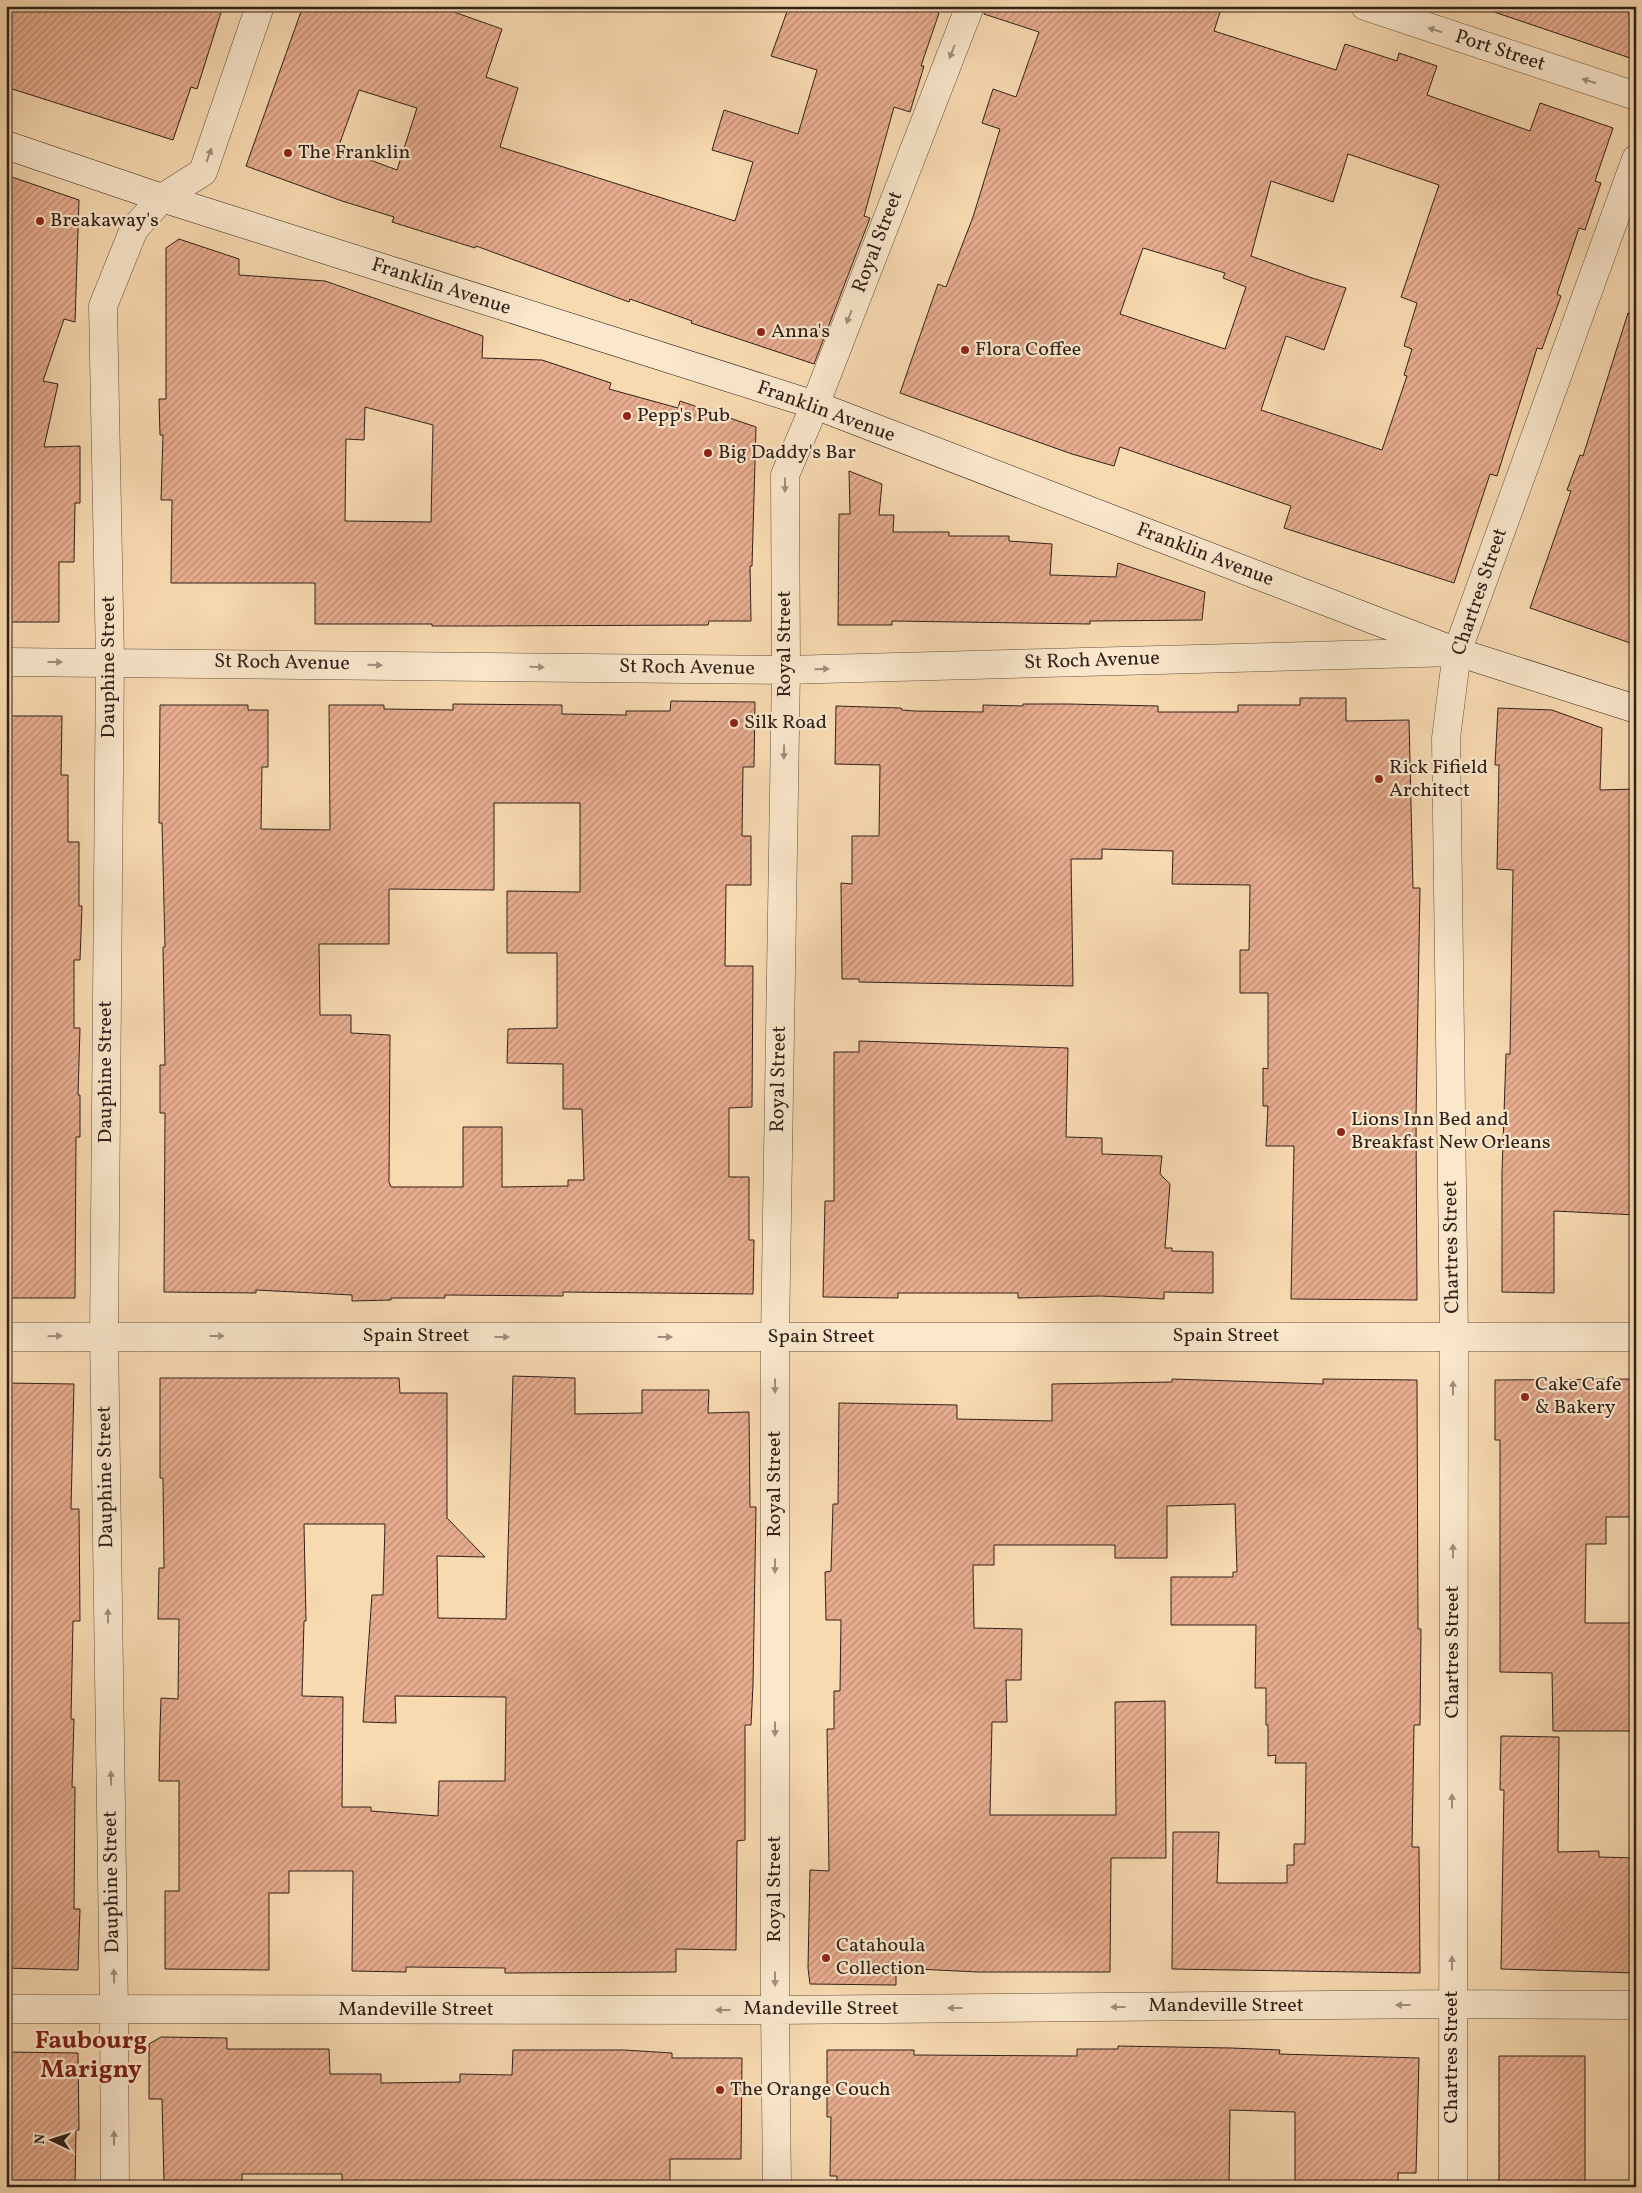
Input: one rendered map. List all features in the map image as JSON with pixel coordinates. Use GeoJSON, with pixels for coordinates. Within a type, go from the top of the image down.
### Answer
{"type":"FeatureCollection","features":[{"type":"Feature","properties":{"kind":"street","name":"Dauphine Street"},"geometry":{"type":"LineString","coordinates":[[114,2187],[114,2010],[104,1335],[110,661],[103,306],[134,229],[162,198],[203,172],[260,6]]}},
{"type":"Feature","properties":{"kind":"street","name":"Royal Street"},"geometry":{"type":"LineString","coordinates":[[777,2187],[775,2010],[775,1337],[786,670],[785,475],[815,405],[970,6]]}},
{"type":"Feature","properties":{"kind":"street","name":"Port Street"},"geometry":{"type":"LineString","coordinates":[[1365,6],[1636,96]]}},
{"type":"Feature","properties":{"kind":"street","name":"Franklin Avenue"},"geometry":{"type":"LineString","coordinates":[[6,145],[162,198],[815,405],[1457,652],[1636,709]]}},
{"type":"Feature","properties":{"kind":"street","name":"Chartres Street"},"geometry":{"type":"LineString","coordinates":[[1453,2187],[1454,1336],[1446,738],[1457,652],[1636,159]]}},
{"type":"Feature","properties":{"kind":"street","name":"St Roch Avenue"},"geometry":{"type":"LineString","coordinates":[[6,662],[110,661],[786,670],[1457,652]]}},
{"type":"Feature","properties":{"kind":"street","name":"Spain Street"},"geometry":{"type":"LineString","coordinates":[[6,1337],[104,1335],[1636,1337]]}},
{"type":"Feature","properties":{"kind":"street","name":"Mandeville Street"},"geometry":{"type":"LineString","coordinates":[[6,2010],[775,2010],[1452,2004],[1636,2005]]}},
{"type":"Feature","properties":{"kind":"building"},"geometry":{"type":"Polygon","coordinates":[[[6,6],[223,6],[197,89],[191,87],[173,140],[6,87],[6,6]]]}},
{"type":"Feature","properties":{"kind":"building"},"geometry":{"type":"Polygon","coordinates":[[[303,6],[437,6],[502,29],[486,77],[518,88],[500,147],[735,221],[753,162],[712,150],[724,110],[798,134],[817,70],[771,56],[789,6],[920,6],[939,13],[921,66],[924,66],[910,112],[894,107],[864,216],[870,218],[814,364],[691,323],[692,321],[630,299],[629,302],[476,246],[475,248],[392,222],[394,217],[342,201],[246,166],[303,6]],[[359,90],[338,148],[397,170],[417,108],[359,90]]]}},
{"type":"Feature","properties":{"kind":"building"},"geometry":{"type":"Polygon","coordinates":[[[985,6],[1222,6],[1214,31],[1336,70],[1345,44],[1397,61],[1399,53],[1437,66],[1427,95],[1530,131],[1540,103],[1613,128],[1595,181],[1601,183],[1585,230],[1579,228],[1557,294],[1561,296],[1542,349],[1537,348],[1497,476],[1490,474],[1454,583],[1284,528],[1291,506],[1120,447],[1114,466],[1072,454],[900,393],[938,284],[946,287],[973,217],[1000,129],[982,123],[993,89],[1016,97],[1039,32],[984,14],[985,6]],[[1348,154],[1333,202],[1271,181],[1251,256],[1346,288],[1324,350],[1286,336],[1261,410],[1382,450],[1407,376],[1404,375],[1412,349],[1404,346],[1417,303],[1401,297],[1439,185],[1348,154]],[[1143,248],[1120,314],[1225,349],[1246,287],[1223,278],[1225,273],[1143,248]]]}},
{"type":"Feature","properties":{"kind":"building"},"geometry":{"type":"Polygon","coordinates":[[[1495,6],[1636,6],[1636,60],[1494,12],[1495,6]]]}},
{"type":"Feature","properties":{"kind":"building"},"geometry":{"type":"Polygon","coordinates":[[[6,175],[79,200],[75,322],[64,319],[43,381],[58,384],[44,447],[80,446],[80,503],[75,503],[74,562],[59,562],[59,622],[6,622],[6,175]]]}},
{"type":"Feature","properties":{"kind":"building"},"geometry":{"type":"Polygon","coordinates":[[[179,239],[239,259],[239,275],[325,281],[483,336],[482,358],[542,360],[611,383],[609,389],[678,408],[680,401],[756,427],[752,566],[750,566],[751,621],[709,621],[708,625],[432,626],[432,624],[315,624],[315,583],[171,583],[172,500],[161,500],[163,435],[160,435],[159,399],[166,399],[166,248],[179,239]],[[365,407],[364,440],[346,439],[345,521],[431,522],[433,425],[365,407]]]}},
{"type":"Feature","properties":{"kind":"building"},"geometry":{"type":"Polygon","coordinates":[[[1628,313],[1636,314],[1636,645],[1530,608],[1571,491],[1567,490],[1580,455],[1583,456],[1628,313]]]}},
{"type":"Feature","properties":{"kind":"building"},"geometry":{"type":"Polygon","coordinates":[[[849,471],[882,484],[879,515],[894,515],[893,532],[949,532],[949,536],[1009,536],[1009,541],[1052,544],[1050,575],[1116,577],[1118,563],[1205,592],[1202,620],[1090,621],[1090,624],[892,621],[892,625],[838,625],[839,514],[850,514],[849,471]]]}},
{"type":"Feature","properties":{"kind":"building"},"geometry":{"type":"Polygon","coordinates":[[[1300,698],[1346,698],[1346,721],[1409,720],[1413,888],[1420,888],[1416,1118],[1417,1300],[1291,1299],[1294,1146],[1266,1146],[1268,1106],[1263,1106],[1263,1068],[1268,1069],[1268,993],[1240,993],[1240,950],[1249,950],[1250,885],[1172,884],[1173,851],[1102,849],[1102,859],[1071,859],[1073,986],[859,982],[859,979],[842,979],[841,883],[852,884],[852,836],[879,836],[880,765],[835,764],[836,706],[901,708],[902,710],[915,711],[983,712],[983,705],[1069,704],[1158,706],[1158,712],[1238,712],[1238,705],[1300,705],[1300,698]]]}},
{"type":"Feature","properties":{"kind":"building"},"geometry":{"type":"Polygon","coordinates":[[[671,701],[755,702],[754,767],[743,767],[742,836],[751,836],[751,885],[726,885],[725,966],[753,966],[752,1107],[729,1108],[729,1177],[749,1177],[749,1240],[754,1240],[753,1294],[563,1292],[563,1296],[445,1295],[445,1298],[391,1298],[391,1300],[352,1301],[352,1295],[256,1290],[256,1293],[164,1292],[165,1113],[160,1113],[160,1065],[165,1065],[163,947],[165,947],[162,823],[159,823],[160,705],[248,705],[248,710],[268,710],[268,767],[262,767],[261,829],[330,830],[329,705],[384,705],[384,709],[453,710],[453,704],[562,705],[562,714],[626,715],[626,711],[670,711],[671,701]],[[494,803],[494,890],[389,889],[389,944],[319,944],[320,1015],[351,1015],[351,1033],[390,1035],[389,1182],[391,1187],[463,1187],[463,1127],[502,1127],[502,1187],[568,1186],[568,1180],[584,1180],[582,1109],[563,1109],[563,1064],[507,1063],[508,1029],[557,1028],[557,953],[507,953],[507,891],[580,892],[580,803],[494,803]]]}},
{"type":"Feature","properties":{"kind":"building"},"geometry":{"type":"Polygon","coordinates":[[[1498,708],[1552,710],[1602,728],[1600,790],[1636,789],[1636,1215],[1554,1211],[1554,1293],[1502,1292],[1502,1173],[1506,1054],[1510,1054],[1513,870],[1497,869],[1499,765],[1495,765],[1498,708]]]}},
{"type":"Feature","properties":{"kind":"building"},"geometry":{"type":"Polygon","coordinates":[[[6,716],[62,716],[61,775],[68,775],[68,842],[79,842],[79,906],[82,906],[80,960],[74,960],[74,1028],[80,1028],[78,1095],[80,1095],[80,1137],[76,1137],[75,1298],[6,1298],[6,716]]]}},
{"type":"Feature","properties":{"kind":"building"},"geometry":{"type":"Polygon","coordinates":[[[859,1041],[1068,1048],[1066,1137],[1102,1138],[1102,1154],[1162,1156],[1160,1174],[1170,1184],[1165,1248],[1172,1248],[1172,1251],[1213,1252],[1213,1293],[1164,1292],[1164,1299],[1100,1296],[1018,1298],[1018,1293],[898,1293],[898,1298],[823,1297],[825,1201],[834,1201],[834,1052],[859,1052],[859,1041]]]}},
{"type":"Feature","properties":{"kind":"building"},"geometry":{"type":"Polygon","coordinates":[[[513,1376],[575,1378],[575,1414],[642,1413],[642,1390],[709,1390],[708,1413],[749,1412],[750,1507],[756,1507],[753,1685],[751,1725],[745,1725],[745,1840],[737,1841],[736,1950],[676,1949],[676,1972],[505,1973],[505,1968],[406,1967],[406,1972],[352,1971],[353,1871],[289,1871],[289,1893],[269,1893],[269,1970],[165,1969],[165,1891],[179,1891],[179,1781],[159,1781],[161,1698],[178,1699],[179,1619],[158,1619],[159,1568],[164,1568],[163,1478],[160,1478],[160,1378],[399,1378],[400,1393],[447,1393],[447,1518],[485,1557],[437,1556],[438,1618],[506,1619],[513,1376]],[[304,1524],[306,1621],[304,1621],[302,1696],[343,1697],[342,1807],[371,1807],[371,1811],[438,1816],[439,1781],[505,1781],[506,1697],[395,1696],[396,1723],[363,1722],[372,1595],[383,1595],[385,1524],[304,1524]]]}},
{"type":"Feature","properties":{"kind":"building"},"geometry":{"type":"Polygon","coordinates":[[[1172,1379],[1323,1384],[1323,1379],[1417,1380],[1418,1629],[1421,1629],[1420,1725],[1414,1725],[1412,1847],[1419,1847],[1420,1973],[1172,1969],[1173,1832],[1219,1832],[1217,1883],[1287,1883],[1287,1865],[1294,1865],[1294,1844],[1305,1844],[1306,1763],[1275,1763],[1276,1755],[1268,1756],[1266,1688],[1255,1688],[1256,1625],[1171,1625],[1171,1577],[1233,1577],[1233,1572],[1237,1572],[1235,1504],[1167,1506],[1167,1558],[1115,1558],[1115,1545],[994,1545],[994,1565],[973,1565],[974,1628],[1022,1629],[1021,1680],[1006,1680],[1007,1722],[992,1722],[990,1815],[1116,1815],[1115,1702],[1165,1701],[1166,1858],[1111,1858],[1110,1972],[978,1972],[896,1968],[896,1985],[810,1984],[808,1968],[810,1870],[829,1871],[827,1729],[834,1729],[834,1691],[840,1691],[841,1620],[826,1620],[825,1572],[831,1571],[833,1504],[838,1504],[839,1403],[957,1405],[957,1419],[1052,1421],[1052,1384],[1172,1382],[1172,1379]]]}},
{"type":"Feature","properties":{"kind":"building"},"geometry":{"type":"Polygon","coordinates":[[[1636,1379],[1636,1517],[1606,1517],[1606,1544],[1586,1544],[1585,1623],[1636,1623],[1636,1731],[1553,1731],[1552,1673],[1500,1672],[1500,1440],[1495,1440],[1495,1380],[1636,1379]]]}},
{"type":"Feature","properties":{"kind":"building"},"geometry":{"type":"Polygon","coordinates":[[[6,1383],[74,1384],[71,1509],[79,1509],[80,1621],[73,1621],[71,1719],[74,1719],[72,1787],[75,1787],[74,1909],[80,1909],[78,1970],[6,1968],[6,1383]]]}},
{"type":"Feature","properties":{"kind":"building"},"geometry":{"type":"Polygon","coordinates":[[[1501,1736],[1559,1737],[1558,1852],[1599,1851],[1599,1857],[1636,1858],[1636,1973],[1501,1969],[1504,1790],[1500,1790],[1501,1736]]]}},
{"type":"Feature","properties":{"kind":"building"},"geometry":{"type":"Polygon","coordinates":[[[161,2037],[227,2038],[227,2049],[329,2049],[330,2074],[381,2074],[381,2083],[460,2082],[460,2074],[512,2075],[513,2050],[624,2050],[672,2053],[672,2058],[742,2058],[741,2159],[670,2159],[670,2187],[342,2187],[342,2174],[242,2174],[242,2183],[164,2182],[162,2099],[149,2099],[149,2044],[161,2037]]]}},
{"type":"Feature","properties":{"kind":"building"},"geometry":{"type":"Polygon","coordinates":[[[1118,2046],[1231,2048],[1280,2050],[1279,2054],[1419,2058],[1416,2173],[1398,2173],[1398,2187],[1295,2187],[1295,2112],[1230,2110],[1229,2187],[837,2187],[837,2176],[830,2176],[831,2117],[827,2117],[827,2050],[914,2050],[914,2055],[1077,2056],[1077,2049],[1118,2049],[1118,2046]]]}},
{"type":"Feature","properties":{"kind":"building"},"geometry":{"type":"Polygon","coordinates":[[[6,2052],[78,2053],[79,2130],[76,2130],[75,2187],[6,2187],[6,2052]]]}},
{"type":"Feature","properties":{"kind":"building"},"geometry":{"type":"Polygon","coordinates":[[[1499,2056],[1585,2056],[1585,2187],[1499,2187],[1499,2056]]]}},
{"type":"Feature","properties":{"kind":"place","name":"The Franklin"},"geometry":{"type":"Point","coordinates":[288,153]}},
{"type":"Feature","properties":{"kind":"place","name":"Breakaway's"},"geometry":{"type":"Point","coordinates":[40,221]}},
{"type":"Feature","properties":{"kind":"place","name":"Anna's"},"geometry":{"type":"Point","coordinates":[761,332]}},
{"type":"Feature","properties":{"kind":"place","name":"Flora Coffee"},"geometry":{"type":"Point","coordinates":[965,350]}},
{"type":"Feature","properties":{"kind":"place","name":"Pepp's Pub"},"geometry":{"type":"Point","coordinates":[627,416]}},
{"type":"Feature","properties":{"kind":"place","name":"Big Daddy's Bar"},"geometry":{"type":"Point","coordinates":[708,453]}},
{"type":"Feature","properties":{"kind":"place","name":"Silk Road"},"geometry":{"type":"Point","coordinates":[734,723]}},
{"type":"Feature","properties":{"kind":"place","name":"Rick Fifield Architect"},"geometry":{"type":"Point","coordinates":[1379,779]}},
{"type":"Feature","properties":{"kind":"place","name":"Lions Inn Bed and Breakfast New Orleans"},"geometry":{"type":"Point","coordinates":[1341,1132]}},
{"type":"Feature","properties":{"kind":"place","name":"Cake Cafe & Bakery"},"geometry":{"type":"Point","coordinates":[1525,1397]}},
{"type":"Feature","properties":{"kind":"place","name":"Catahoula Collection"},"geometry":{"type":"Point","coordinates":[826,1958]}},
{"type":"Feature","properties":{"kind":"place","name":"The Orange Couch"},"geometry":{"type":"Point","coordinates":[720,2090]}},
{"type":"Feature","properties":{"kind":"district","name":"Faubourg Marigny"},"geometry":{"type":"Point","coordinates":[91,2056]}}]}
